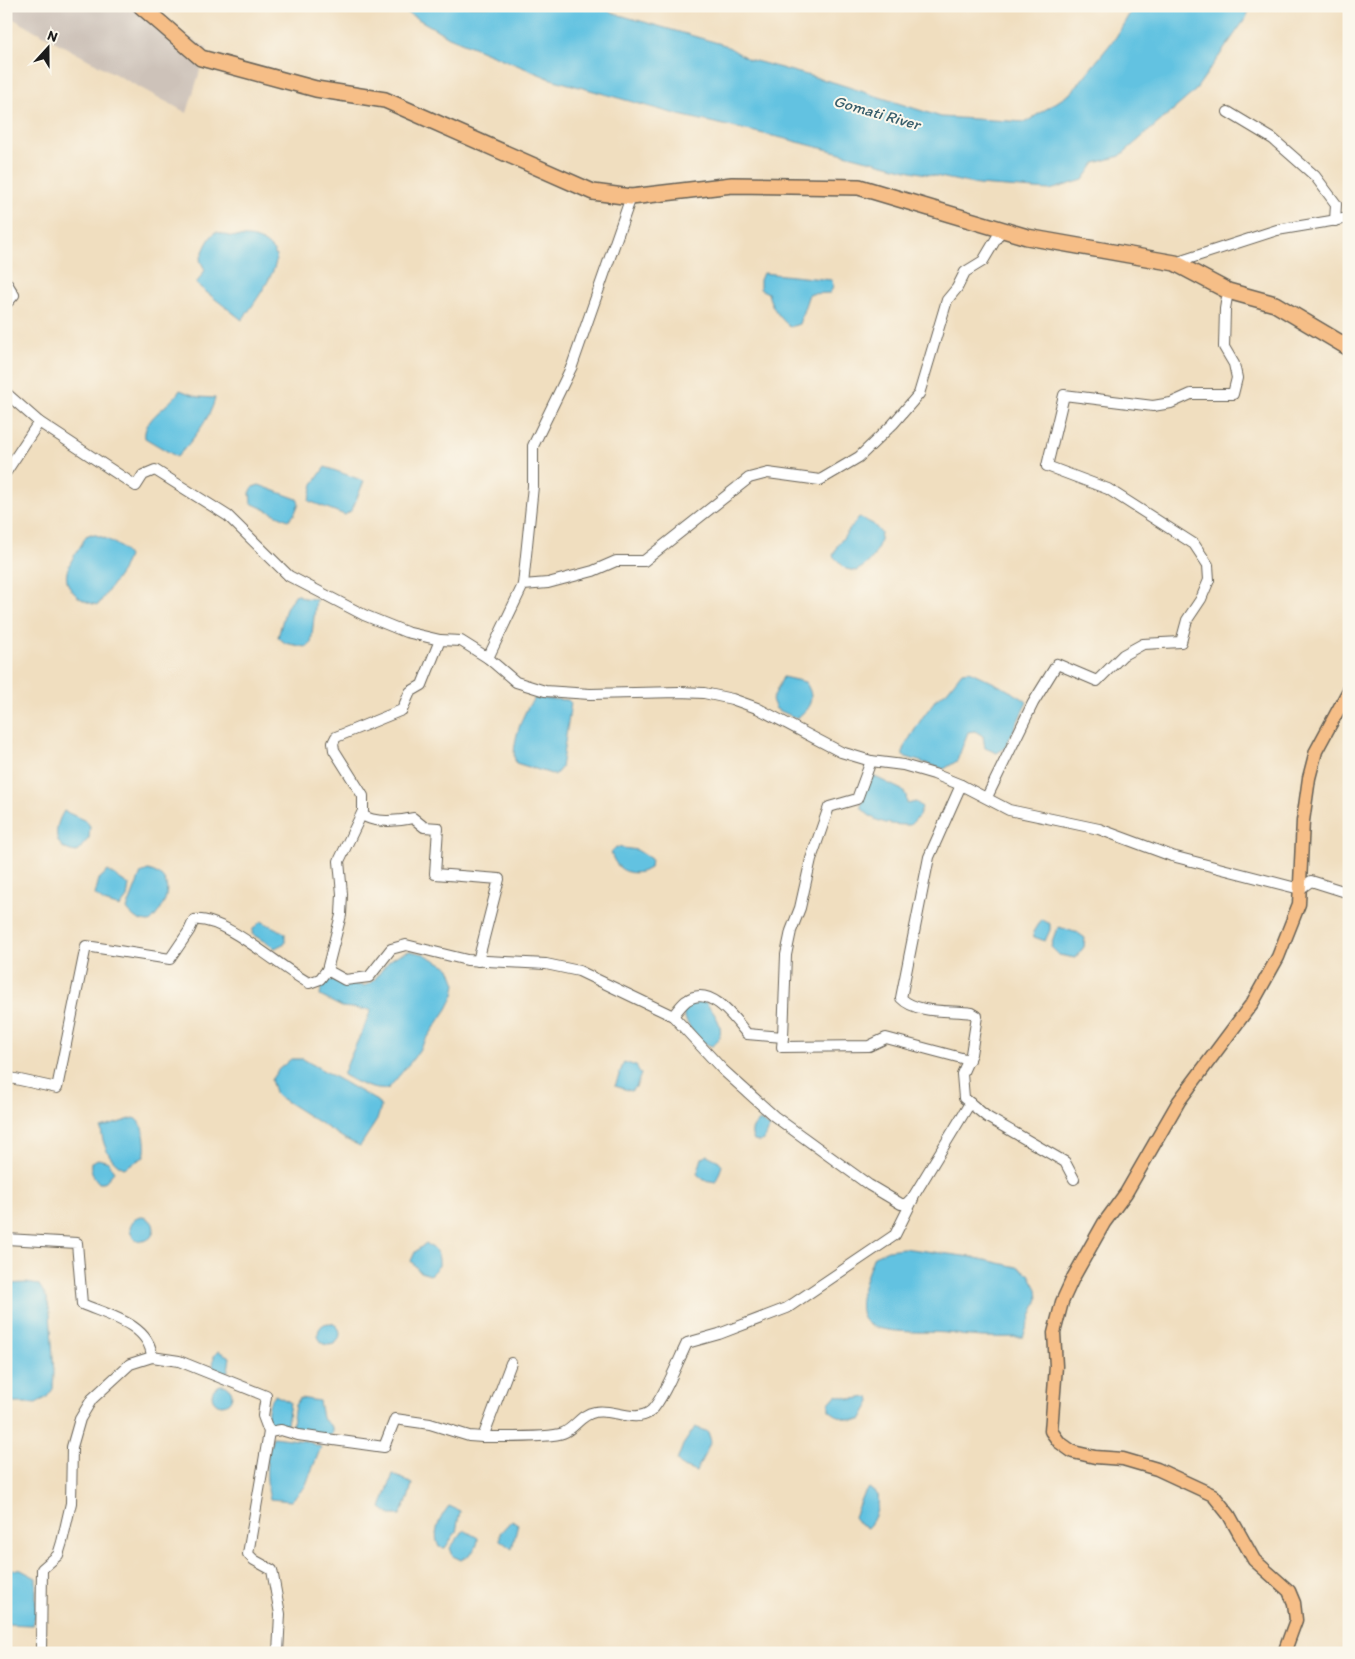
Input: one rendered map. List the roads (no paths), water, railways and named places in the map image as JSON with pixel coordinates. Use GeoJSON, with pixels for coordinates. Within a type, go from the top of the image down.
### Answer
{"type":"FeatureCollection","features":[{"type":"Feature","properties":{"kind":"highway"},"geometry":{"type":"LineString","coordinates":[[141,6],[201,58],[316,89],[384,100],[593,192],[630,197],[732,185],[859,187],[1028,237],[1175,263],[1228,292],[1275,304],[1349,348]]}},
{"type":"Feature","properties":{"kind":"main road"},"geometry":{"type":"LineString","coordinates":[[1284,1653],[1296,1620],[1294,1603],[1289,1591],[1254,1560],[1230,1515],[1213,1495],[1157,1469],[1123,1459],[1095,1457],[1073,1452],[1059,1442],[1051,1431],[1051,1407],[1056,1366],[1054,1333],[1062,1302],[1072,1278],[1104,1223],[1126,1193],[1179,1101],[1253,1002],[1281,949],[1299,904],[1303,821],[1309,778],[1316,751],[1349,690]]}},
{"type":"Feature","properties":{"kind":"street"},"geometry":{"type":"LineString","coordinates":[[1228,112],[1274,139],[1315,176],[1336,204],[1335,221]]}},
{"type":"Feature","properties":{"kind":"street"},"geometry":{"type":"LineString","coordinates":[[488,658],[523,585],[533,486],[533,446],[572,366],[630,197]]}},
{"type":"Feature","properties":{"kind":"street"},"geometry":{"type":"LineString","coordinates":[[1175,263],[1277,230],[1349,218]]}},
{"type":"Feature","properties":{"kind":"street"},"geometry":{"type":"LineString","coordinates":[[523,585],[548,583],[616,561],[644,561],[749,478],[768,473],[820,480],[859,457],[892,424],[918,394],[947,300],[957,288],[965,272],[983,261],[1002,229]]}},
{"type":"Feature","properties":{"kind":"street"},"geometry":{"type":"LineString","coordinates":[[6,282],[14,295],[6,304]]}},
{"type":"Feature","properties":{"kind":"street"},"geometry":{"type":"LineString","coordinates":[[987,797],[1033,703],[1057,664],[1097,681],[1123,655],[1143,644],[1181,642],[1187,620],[1209,580],[1208,564],[1194,544],[1108,489],[1047,466],[1064,396],[1153,406],[1171,403],[1191,394],[1233,394],[1238,378],[1234,364],[1224,347],[1225,309],[1228,292]]}},
{"type":"Feature","properties":{"kind":"street"},"geometry":{"type":"LineString","coordinates":[[6,393],[39,422],[136,486],[143,475],[155,470],[228,516],[289,576],[364,615],[406,632],[440,640],[461,641],[488,658],[516,682],[545,691],[590,694],[704,693],[732,699],[791,725],[842,752],[871,761],[903,765],[961,785],[1009,810],[1099,829],[1172,856],[1300,889],[1311,881],[1349,894]]}},
{"type":"Feature","properties":{"kind":"street"},"geometry":{"type":"LineString","coordinates":[[6,472],[39,422]]}},
{"type":"Feature","properties":{"kind":"street"},"geometry":{"type":"LineString","coordinates":[[6,1077],[57,1088],[86,946],[170,959],[189,931],[194,920],[203,919],[231,931],[308,983],[320,978],[326,970],[340,915],[342,894],[339,861],[362,814],[363,796],[334,750],[332,743],[336,737],[402,710],[410,692],[422,685],[440,640]]}},
{"type":"Feature","properties":{"kind":"street"},"geometry":{"type":"LineString","coordinates":[[871,761],[857,799],[829,807],[811,859],[800,908],[791,931],[786,955],[782,1047],[869,1046],[886,1038],[969,1060]]}},
{"type":"Feature","properties":{"kind":"street"},"geometry":{"type":"LineString","coordinates":[[961,785],[929,857],[901,998],[906,1004],[935,1010],[972,1013],[976,1016],[969,1060],[962,1074],[964,1098],[987,1117],[1065,1162],[1074,1179]]}},
{"type":"Feature","properties":{"kind":"street"},"geometry":{"type":"LineString","coordinates":[[362,814],[365,817],[376,819],[413,818],[424,827],[438,828],[435,874],[499,879],[478,961]]}},
{"type":"Feature","properties":{"kind":"street"},"geometry":{"type":"LineString","coordinates":[[326,970],[345,980],[369,977],[391,949],[406,946],[467,960],[546,964],[579,971],[673,1016],[723,1070],[774,1116],[869,1185],[901,1204],[906,1204],[913,1197]]}},
{"type":"Feature","properties":{"kind":"street"},"geometry":{"type":"LineString","coordinates":[[673,1016],[687,1001],[694,998],[707,997],[728,1010],[747,1034],[783,1038]]}},
{"type":"Feature","properties":{"kind":"street"},"geometry":{"type":"LineString","coordinates":[[269,1432],[281,1430],[298,1435],[384,1448],[395,1419],[430,1424],[469,1436],[483,1438],[563,1433],[585,1415],[596,1412],[634,1416],[645,1414],[652,1409],[659,1399],[687,1343],[767,1317],[804,1298],[895,1235],[913,1197],[970,1103]]}},
{"type":"Feature","properties":{"kind":"street"},"geometry":{"type":"LineString","coordinates":[[6,1239],[77,1243],[82,1304],[128,1324],[146,1336],[152,1346],[152,1357]]}},
{"type":"Feature","properties":{"kind":"street"},"geometry":{"type":"LineString","coordinates":[[41,1653],[42,1569],[58,1555],[62,1542],[71,1502],[72,1447],[80,1419],[92,1399],[130,1364],[152,1357],[179,1361],[266,1396],[263,1416],[269,1432],[248,1554],[254,1560],[272,1570],[280,1614],[278,1653]]}},
{"type":"Feature","properties":{"kind":"street"},"geometry":{"type":"LineString","coordinates":[[483,1438],[512,1363]]}},
{"type":"Feature","properties":{"kind":"water","name":"Gomati River"},"geometry":{"type":"Polygon","coordinates":[[[396,6],[598,6],[616,14],[725,45],[748,59],[836,83],[941,117],[1026,122],[1071,93],[1116,37],[1134,6],[1251,6],[1246,18],[1194,92],[1120,156],[1095,163],[1083,180],[1050,190],[978,185],[907,170],[782,138],[679,115],[551,79],[449,37],[396,6]]]}},
{"type":"Feature","properties":{"kind":"water"},"geometry":{"type":"Polygon","coordinates":[[[215,232],[260,240],[270,246],[276,256],[276,262],[269,279],[242,320],[196,284],[205,270],[200,260],[206,245],[215,232]]]}},
{"type":"Feature","properties":{"kind":"water"},"geometry":{"type":"Polygon","coordinates":[[[763,273],[832,280],[833,287],[830,293],[809,294],[799,324],[790,327],[776,312],[768,293],[760,289],[760,280],[763,273]]]}},
{"type":"Feature","properties":{"kind":"water"},"geometry":{"type":"Polygon","coordinates":[[[180,390],[198,397],[215,398],[205,422],[177,457],[145,438],[145,431],[152,418],[180,390]]]}},
{"type":"Feature","properties":{"kind":"water"},"geometry":{"type":"Polygon","coordinates":[[[325,467],[364,481],[352,510],[345,515],[309,501],[313,484],[325,467]]]}},
{"type":"Feature","properties":{"kind":"water"},"geometry":{"type":"Polygon","coordinates":[[[259,485],[297,499],[299,503],[294,515],[288,520],[251,503],[250,493],[253,487],[259,485]]]}},
{"type":"Feature","properties":{"kind":"water"},"geometry":{"type":"Polygon","coordinates":[[[859,517],[873,524],[881,533],[879,545],[874,556],[862,568],[856,571],[846,569],[833,556],[837,546],[859,517]]]}},
{"type":"Feature","properties":{"kind":"water"},"geometry":{"type":"Polygon","coordinates":[[[91,534],[112,542],[128,556],[122,571],[98,605],[85,601],[76,595],[69,586],[67,578],[67,571],[73,558],[86,536],[91,534]]]}},
{"type":"Feature","properties":{"kind":"water"},"geometry":{"type":"Polygon","coordinates":[[[296,594],[304,598],[316,599],[311,644],[305,647],[285,643],[278,637],[286,608],[296,594]]]}},
{"type":"Feature","properties":{"kind":"water"},"geometry":{"type":"Polygon","coordinates":[[[969,671],[1027,702],[1005,748],[997,753],[985,748],[983,736],[975,731],[968,732],[957,761],[944,769],[903,756],[903,749],[936,699],[947,691],[962,672],[969,671]]]}},
{"type":"Feature","properties":{"kind":"water"},"geometry":{"type":"Polygon","coordinates":[[[783,677],[805,682],[810,692],[811,697],[808,706],[796,718],[776,709],[772,700],[783,677]]]}},
{"type":"Feature","properties":{"kind":"water"},"geometry":{"type":"Polygon","coordinates":[[[535,698],[568,700],[571,703],[561,768],[555,775],[516,763],[514,757],[514,748],[522,719],[535,698]]]}},
{"type":"Feature","properties":{"kind":"water"},"geometry":{"type":"Polygon","coordinates":[[[869,774],[902,790],[906,795],[907,804],[916,802],[922,807],[919,816],[910,825],[882,822],[871,817],[861,807],[863,791],[869,774]]]}},
{"type":"Feature","properties":{"kind":"water"},"geometry":{"type":"Polygon","coordinates":[[[64,811],[86,821],[90,826],[89,838],[77,852],[63,847],[57,837],[58,824],[64,811]]]}},
{"type":"Feature","properties":{"kind":"water"},"geometry":{"type":"Polygon","coordinates":[[[616,847],[637,850],[651,859],[650,868],[632,873],[621,868],[613,859],[611,852],[616,847]]]}},
{"type":"Feature","properties":{"kind":"water"},"geometry":{"type":"Polygon","coordinates":[[[148,870],[163,879],[167,893],[161,908],[150,922],[137,919],[127,909],[141,873],[148,870]]]}},
{"type":"Feature","properties":{"kind":"water"},"geometry":{"type":"Polygon","coordinates":[[[108,871],[129,885],[127,898],[120,907],[104,902],[95,895],[99,879],[108,871]]]}},
{"type":"Feature","properties":{"kind":"water"},"geometry":{"type":"Polygon","coordinates":[[[1041,919],[1050,924],[1050,930],[1045,941],[1034,937],[1033,932],[1041,919]]]}},
{"type":"Feature","properties":{"kind":"water"},"geometry":{"type":"Polygon","coordinates":[[[261,921],[285,933],[285,943],[275,948],[252,934],[253,929],[261,921]]]}},
{"type":"Feature","properties":{"kind":"water"},"geometry":{"type":"Polygon","coordinates":[[[1059,927],[1078,933],[1085,938],[1084,947],[1075,958],[1059,955],[1051,947],[1059,927]]]}},
{"type":"Feature","properties":{"kind":"water"},"geometry":{"type":"Polygon","coordinates":[[[410,951],[424,954],[450,968],[456,984],[454,995],[447,1009],[413,1059],[388,1089],[370,1088],[343,1075],[371,1010],[342,1007],[320,996],[322,983],[330,980],[364,986],[375,979],[392,959],[410,951]]]}},
{"type":"Feature","properties":{"kind":"water"},"geometry":{"type":"Polygon","coordinates":[[[697,1000],[704,1001],[719,1023],[720,1035],[718,1041],[713,1046],[708,1045],[699,1038],[691,1029],[683,1014],[686,1006],[697,1000]]]}},
{"type":"Feature","properties":{"kind":"water"},"geometry":{"type":"Polygon","coordinates":[[[291,1059],[303,1059],[377,1101],[381,1107],[377,1120],[360,1146],[345,1139],[276,1095],[271,1080],[278,1070],[291,1059]]]}},
{"type":"Feature","properties":{"kind":"water"},"geometry":{"type":"Polygon","coordinates":[[[624,1062],[636,1066],[641,1074],[636,1087],[631,1091],[615,1086],[624,1062]]]}},
{"type":"Feature","properties":{"kind":"water"},"geometry":{"type":"Polygon","coordinates":[[[134,1118],[143,1130],[145,1153],[144,1157],[124,1168],[110,1157],[103,1140],[101,1128],[134,1118]]]}},
{"type":"Feature","properties":{"kind":"water"},"geometry":{"type":"Polygon","coordinates":[[[760,1121],[770,1127],[765,1138],[760,1142],[754,1141],[752,1132],[760,1121]]]}},
{"type":"Feature","properties":{"kind":"water"},"geometry":{"type":"Polygon","coordinates":[[[707,1155],[719,1161],[722,1166],[716,1182],[704,1180],[697,1174],[702,1158],[707,1155]]]}},
{"type":"Feature","properties":{"kind":"water"},"geometry":{"type":"Polygon","coordinates":[[[98,1159],[109,1162],[114,1172],[104,1183],[99,1183],[91,1170],[91,1162],[98,1159]]]}},
{"type":"Feature","properties":{"kind":"water"},"geometry":{"type":"Polygon","coordinates":[[[142,1217],[147,1218],[153,1224],[153,1234],[147,1240],[142,1241],[137,1240],[131,1234],[130,1229],[131,1224],[137,1218],[142,1217]]]}},
{"type":"Feature","properties":{"kind":"water"},"geometry":{"type":"Polygon","coordinates":[[[426,1243],[435,1250],[439,1258],[439,1266],[430,1275],[420,1272],[411,1261],[415,1252],[426,1243]]]}},
{"type":"Feature","properties":{"kind":"water"},"geometry":{"type":"Polygon","coordinates":[[[903,1248],[971,1257],[1017,1267],[1029,1274],[1037,1289],[1038,1299],[1023,1337],[964,1336],[950,1333],[891,1330],[871,1325],[865,1321],[860,1307],[861,1298],[874,1256],[888,1250],[903,1248]]]}},
{"type":"Feature","properties":{"kind":"water"},"geometry":{"type":"Polygon","coordinates":[[[26,1283],[39,1285],[47,1298],[50,1313],[54,1373],[53,1389],[46,1398],[36,1403],[6,1403],[6,1284],[26,1283]]]}},
{"type":"Feature","properties":{"kind":"water"},"geometry":{"type":"Polygon","coordinates":[[[329,1323],[337,1326],[340,1334],[337,1342],[329,1345],[321,1342],[318,1334],[321,1326],[329,1323]]]}},
{"type":"Feature","properties":{"kind":"water"},"geometry":{"type":"Polygon","coordinates":[[[218,1351],[230,1357],[228,1371],[224,1373],[213,1368],[214,1356],[218,1351]]]}},
{"type":"Feature","properties":{"kind":"water"},"geometry":{"type":"Polygon","coordinates":[[[222,1385],[229,1388],[232,1395],[229,1402],[222,1405],[215,1402],[212,1395],[215,1388],[222,1385]]]}},
{"type":"Feature","properties":{"kind":"water"},"geometry":{"type":"Polygon","coordinates":[[[275,1395],[290,1402],[287,1425],[283,1427],[269,1423],[268,1408],[275,1395]]]}},
{"type":"Feature","properties":{"kind":"water"},"geometry":{"type":"Polygon","coordinates":[[[836,1395],[852,1399],[870,1397],[871,1402],[861,1420],[852,1420],[840,1417],[829,1410],[829,1403],[836,1395]]]}},
{"type":"Feature","properties":{"kind":"water"},"geometry":{"type":"Polygon","coordinates":[[[300,1398],[319,1401],[322,1418],[332,1427],[332,1434],[327,1437],[291,1430],[295,1405],[300,1398]]]}},
{"type":"Feature","properties":{"kind":"water"},"geometry":{"type":"Polygon","coordinates":[[[695,1427],[708,1432],[711,1441],[696,1472],[683,1467],[677,1461],[683,1445],[695,1427]]]}},
{"type":"Feature","properties":{"kind":"water"},"geometry":{"type":"Polygon","coordinates":[[[273,1437],[306,1441],[321,1447],[305,1487],[291,1501],[270,1499],[267,1484],[267,1468],[268,1452],[273,1437]]]}},
{"type":"Feature","properties":{"kind":"water"},"geometry":{"type":"Polygon","coordinates":[[[393,1474],[412,1484],[408,1499],[400,1515],[391,1515],[381,1508],[393,1474]]]}},
{"type":"Feature","properties":{"kind":"water"},"geometry":{"type":"Polygon","coordinates":[[[869,1488],[878,1495],[878,1503],[875,1517],[867,1528],[860,1525],[854,1517],[862,1496],[869,1488]]]}},
{"type":"Feature","properties":{"kind":"water"},"geometry":{"type":"Polygon","coordinates":[[[449,1506],[460,1511],[456,1532],[445,1548],[439,1547],[436,1536],[438,1525],[449,1506]]]}},
{"type":"Feature","properties":{"kind":"water"},"geometry":{"type":"Polygon","coordinates":[[[512,1520],[518,1524],[512,1549],[500,1540],[500,1533],[512,1520]]]}},
{"type":"Feature","properties":{"kind":"water"},"geometry":{"type":"Polygon","coordinates":[[[464,1530],[478,1538],[478,1542],[473,1552],[461,1560],[453,1556],[450,1548],[464,1530]]]}},
{"type":"Feature","properties":{"kind":"water"},"geometry":{"type":"Polygon","coordinates":[[[10,1569],[21,1570],[36,1578],[36,1614],[32,1625],[6,1624],[6,1572],[10,1569]]]}}]}
